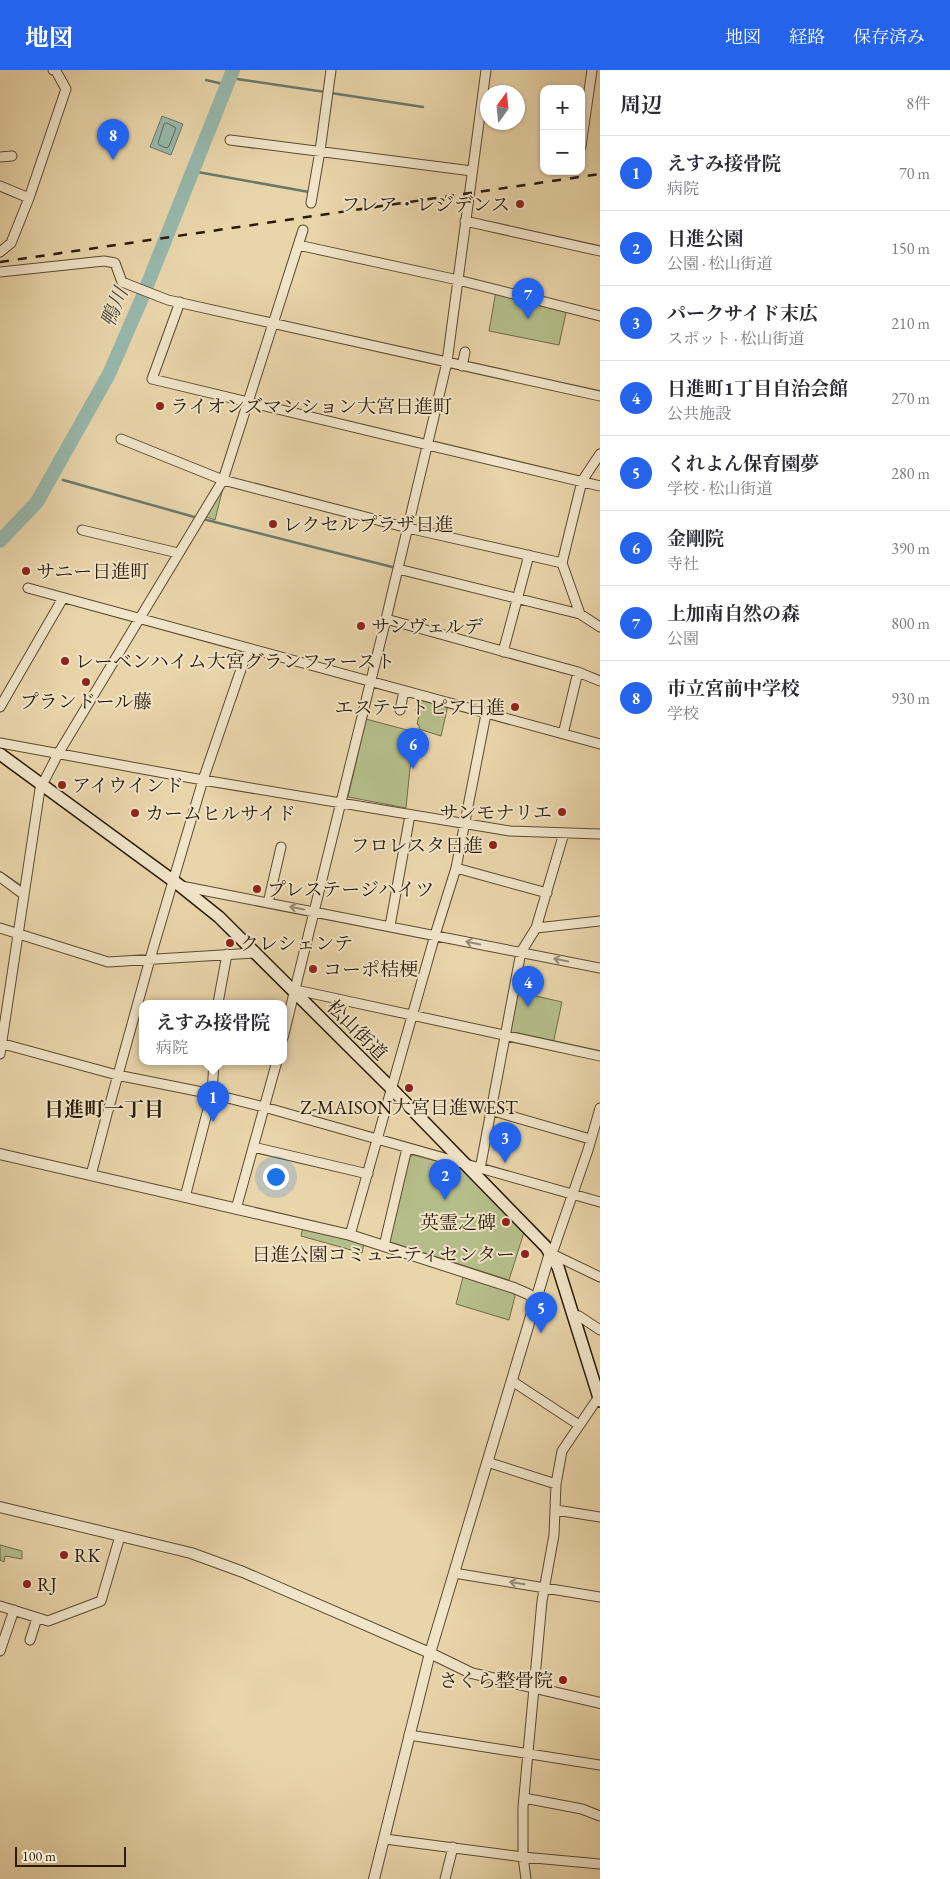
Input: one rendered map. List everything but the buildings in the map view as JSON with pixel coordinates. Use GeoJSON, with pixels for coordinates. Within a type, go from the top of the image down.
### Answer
{"type":"FeatureCollection","features":[{"type":"Feature","properties":{"kind":"main road","name":"松山街道"},"geometry":{"type":"LineString","coordinates":[[0,754],[176,883],[219,917],[392,1089],[550,1253],[558,1267],[599,1398]]}},
{"type":"Feature","properties":{"kind":"street"},"geometry":{"type":"LineString","coordinates":[[0,252],[11,243],[29,198],[66,90],[56,71],[53,70]]}},
{"type":"Feature","properties":{"kind":"street"},"geometry":{"type":"LineString","coordinates":[[311,203],[331,70]]}},
{"type":"Feature","properties":{"kind":"street"},"geometry":{"type":"LineString","coordinates":[[287,1023],[447,362],[486,70]]}},
{"type":"Feature","properties":{"kind":"street"},"geometry":{"type":"LineString","coordinates":[[583,130],[592,70]]}},
{"type":"Feature","properties":{"kind":"street"},"geometry":{"type":"LineString","coordinates":[[230,140],[320,150],[472,171]]}},
{"type":"Feature","properties":{"kind":"street"},"geometry":{"type":"LineString","coordinates":[[0,157],[12,156]]}},
{"type":"Feature","properties":{"kind":"street"},"geometry":{"type":"LineString","coordinates":[[0,186],[29,198]]}},
{"type":"Feature","properties":{"kind":"street"},"geometry":{"type":"LineString","coordinates":[[466,221],[600,251]]}},
{"type":"Feature","properties":{"kind":"street"},"geometry":{"type":"LineString","coordinates":[[0,1054],[23,894],[42,785],[58,754],[223,480],[303,230]]}},
{"type":"Feature","properties":{"kind":"street"},"geometry":{"type":"LineString","coordinates":[[298,245],[458,280],[600,316]]}},
{"type":"Feature","properties":{"kind":"street"},"geometry":{"type":"LineString","coordinates":[[0,272],[104,261],[115,262],[122,282],[180,302],[600,396]]}},
{"type":"Feature","properties":{"kind":"street"},"geometry":{"type":"LineString","coordinates":[[180,302],[152,379],[600,486]]}},
{"type":"Feature","properties":{"kind":"street"},"geometry":{"type":"LineString","coordinates":[[462,366],[465,352]]}},
{"type":"Feature","properties":{"kind":"street"},"geometry":{"type":"LineString","coordinates":[[121,439],[223,480],[408,528],[562,563]]}},
{"type":"Feature","properties":{"kind":"street"},"geometry":{"type":"LineString","coordinates":[[580,614],[562,563],[582,481],[600,454]]}},
{"type":"Feature","properties":{"kind":"street"},"geometry":{"type":"LineString","coordinates":[[82,530],[178,553]]}},
{"type":"Feature","properties":{"kind":"street"},"geometry":{"type":"LineString","coordinates":[[504,652],[529,555]]}},
{"type":"Feature","properties":{"kind":"street"},"geometry":{"type":"LineString","coordinates":[[398,569],[580,614],[600,627]]}},
{"type":"Feature","properties":{"kind":"street"},"geometry":{"type":"LineString","coordinates":[[28,588],[600,744]]}},
{"type":"Feature","properties":{"kind":"street"},"geometry":{"type":"LineString","coordinates":[[0,708],[63,598]]}},
{"type":"Feature","properties":{"kind":"street"},"geometry":{"type":"LineString","coordinates":[[386,619],[578,672],[600,681]]}},
{"type":"Feature","properties":{"kind":"street"},"geometry":{"type":"LineString","coordinates":[[91,1175],[117,1075],[150,959],[176,883],[203,780],[248,649]]}},
{"type":"Feature","properties":{"kind":"street"},"geometry":{"type":"LineString","coordinates":[[562,734],[578,672]]}},
{"type":"Feature","properties":{"kind":"street"},"geometry":{"type":"LineString","coordinates":[[400,710],[404,691]]}},
{"type":"Feature","properties":{"kind":"street"},"geometry":{"type":"LineString","coordinates":[[350,1235],[435,935],[456,868],[486,714]]}},
{"type":"Feature","properties":{"kind":"street"},"geometry":{"type":"LineString","coordinates":[[0,743],[203,780],[510,831],[600,834]]}},
{"type":"Feature","properties":{"kind":"street"},"geometry":{"type":"LineString","coordinates":[[390,926],[410,815]]}},
{"type":"Feature","properties":{"kind":"street"},"geometry":{"type":"LineString","coordinates":[[480,1169],[521,952],[536,928],[564,833]]}},
{"type":"Feature","properties":{"kind":"street"},"geometry":{"type":"LineString","coordinates":[[268,903],[281,847]]}},
{"type":"Feature","properties":{"kind":"street"},"geometry":{"type":"LineString","coordinates":[[456,868],[547,893]]}},
{"type":"Feature","properties":{"kind":"street"},"geometry":{"type":"LineString","coordinates":[[0,877],[23,894]]}},
{"type":"Feature","properties":{"kind":"street"},"geometry":{"type":"LineString","coordinates":[[176,883],[268,903],[600,968]]}},
{"type":"Feature","properties":{"kind":"street"},"geometry":{"type":"LineString","coordinates":[[536,928],[600,921]]}},
{"type":"Feature","properties":{"kind":"street"},"geometry":{"type":"LineString","coordinates":[[0,928],[108,962],[254,953]]}},
{"type":"Feature","properties":{"kind":"street"},"geometry":{"type":"LineString","coordinates":[[219,1000],[227,954]]}},
{"type":"Feature","properties":{"kind":"street"},"geometry":{"type":"LineString","coordinates":[[295,993],[301,991],[414,1014],[600,1056]]}},
{"type":"Feature","properties":{"kind":"street"},"geometry":{"type":"LineString","coordinates":[[1,1043],[117,1075],[212,1094],[264,1107],[572,1196],[600,1202]]}},
{"type":"Feature","properties":{"kind":"street"},"geometry":{"type":"LineString","coordinates":[[186,1197],[212,1094],[214,1065]]}},
{"type":"Feature","properties":{"kind":"street"},"geometry":{"type":"LineString","coordinates":[[236,1209],[276,1065]]}},
{"type":"Feature","properties":{"kind":"street"},"geometry":{"type":"LineString","coordinates":[[374,1879],[430,1653],[550,1253],[554,1248],[600,1109]]}},
{"type":"Feature","properties":{"kind":"street"},"geometry":{"type":"LineString","coordinates":[[490,1110],[590,1139]]}},
{"type":"Feature","properties":{"kind":"street"},"geometry":{"type":"LineString","coordinates":[[253,1147],[368,1174]]}},
{"type":"Feature","properties":{"kind":"street"},"geometry":{"type":"LineString","coordinates":[[384,1246],[408,1148]]}},
{"type":"Feature","properties":{"kind":"street"},"geometry":{"type":"LineString","coordinates":[[0,1154],[350,1235],[514,1288],[536,1300]]}},
{"type":"Feature","properties":{"kind":"street"},"geometry":{"type":"LineString","coordinates":[[550,1253],[600,1277]]}},
{"type":"Feature","properties":{"kind":"street"},"geometry":{"type":"LineString","coordinates":[[572,1315],[579,1316],[600,1330]]}},
{"type":"Feature","properties":{"kind":"street"},"geometry":{"type":"LineString","coordinates":[[512,1381],[579,1425]]}},
{"type":"Feature","properties":{"kind":"street"},"geometry":{"type":"LineString","coordinates":[[526,1879],[523,1857],[527,1753],[544,1588],[554,1535],[556,1484],[562,1451],[599,1398]]}},
{"type":"Feature","properties":{"kind":"street"},"geometry":{"type":"LineString","coordinates":[[487,1462],[556,1484]]}},
{"type":"Feature","properties":{"kind":"street"},"geometry":{"type":"LineString","coordinates":[[0,1507],[191,1553],[243,1572],[430,1653],[471,1673],[600,1703]]}},
{"type":"Feature","properties":{"kind":"street"},"geometry":{"type":"LineString","coordinates":[[556,1510],[600,1518]]}},
{"type":"Feature","properties":{"kind":"street"},"geometry":{"type":"LineString","coordinates":[[0,1606],[48,1621],[101,1601],[120,1536]]}},
{"type":"Feature","properties":{"kind":"street"},"geometry":{"type":"LineString","coordinates":[[454,1573],[600,1597]]}},
{"type":"Feature","properties":{"kind":"street"},"geometry":{"type":"LineString","coordinates":[[0,1652],[14,1610]]}},
{"type":"Feature","properties":{"kind":"street"},"geometry":{"type":"LineString","coordinates":[[30,1640],[37,1618]]}},
{"type":"Feature","properties":{"kind":"street"},"geometry":{"type":"LineString","coordinates":[[410,1735],[600,1764]]}},
{"type":"Feature","properties":{"kind":"street"},"geometry":{"type":"LineString","coordinates":[[524,1798],[582,1810],[600,1816]]}},
{"type":"Feature","properties":{"kind":"street"},"geometry":{"type":"LineString","coordinates":[[385,1839],[523,1857],[600,1864]]}},
{"type":"Feature","properties":{"kind":"street"},"geometry":{"type":"LineString","coordinates":[[445,1879],[453,1847]]}},
{"type":"Feature","properties":{"kind":"green space"},"geometry":{"type":"Polygon","coordinates":[[[496,291],[567,308],[559,345],[489,331],[496,291]]]}},
{"type":"Feature","properties":{"kind":"green space"},"geometry":{"type":"Polygon","coordinates":[[[223,488],[215,520],[204,516],[223,488]]]}},
{"type":"Feature","properties":{"kind":"green space"},"geometry":{"type":"Polygon","coordinates":[[[418,697],[448,705],[441,736],[419,729],[417,724],[420,712],[416,711],[418,697]]]}},
{"type":"Feature","properties":{"kind":"green space"},"geometry":{"type":"Polygon","coordinates":[[[366,719],[411,731],[409,741],[416,743],[410,768],[406,808],[348,797],[366,719]]]}},
{"type":"Feature","properties":{"kind":"green space"},"geometry":{"type":"Polygon","coordinates":[[[514,991],[562,1002],[553,1044],[505,1034],[514,991]]]}},
{"type":"Feature","properties":{"kind":"green space"},"geometry":{"type":"Polygon","coordinates":[[[414,1155],[462,1168],[524,1232],[509,1280],[390,1242],[388,1239],[409,1157],[414,1155]]]}},
{"type":"Feature","properties":{"kind":"green space"},"geometry":{"type":"Polygon","coordinates":[[[303,1226],[364,1243],[362,1253],[301,1236],[303,1226]]]}},
{"type":"Feature","properties":{"kind":"green space"},"geometry":{"type":"Polygon","coordinates":[[[463,1277],[513,1293],[515,1296],[509,1320],[456,1304],[463,1277]]]}},
{"type":"Feature","properties":{"kind":"green space"},"geometry":{"type":"Polygon","coordinates":[[[0,1545],[22,1551],[22,1559],[5,1556],[4,1562],[0,1560],[0,1545]]]}},
{"type":"Feature","properties":{"kind":"water"},"geometry":{"type":"Polygon","coordinates":[[[162,116],[183,124],[171,155],[150,147],[162,116]]]}},
{"type":"Feature","properties":{"kind":"waterway","name":"鴨川"},"geometry":{"type":"LineString","coordinates":[[0,541],[37,502],[109,374],[142,298],[233,70]]}},
{"type":"Feature","properties":{"kind":"waterway"},"geometry":{"type":"LineString","coordinates":[[230,78],[325,92]]}},
{"type":"Feature","properties":{"kind":"waterway"},"geometry":{"type":"LineString","coordinates":[[206,80],[227,85]]}},
{"type":"Feature","properties":{"kind":"waterway"},"geometry":{"type":"LineString","coordinates":[[331,93],[423,107]]}},
{"type":"Feature","properties":{"kind":"waterway"},"geometry":{"type":"LineString","coordinates":[[192,171],[309,192]]}},
{"type":"Feature","properties":{"kind":"waterway"},"geometry":{"type":"LineString","coordinates":[[63,480],[198,518]]}},
{"type":"Feature","properties":{"kind":"waterway"},"geometry":{"type":"LineString","coordinates":[[203,519],[396,568]]}},
{"type":"Feature","properties":{"kind":"waterway"},"geometry":{"type":"LineString","coordinates":[[0,872],[21,886]]}},
{"type":"Feature","properties":{"kind":"railway"},"geometry":{"type":"LineString","coordinates":[[0,262],[600,174]]}},
{"type":"Feature","properties":{"kind":"place","name":"市立宮前中学校"},"geometry":{"type":"Point","coordinates":[113,160]}},
{"type":"Feature","properties":{"kind":"place","name":"フレア・レジデンス"},"geometry":{"type":"Point","coordinates":[520,204]}},
{"type":"Feature","properties":{"kind":"place","name":"上加南自然の森"},"geometry":{"type":"Point","coordinates":[528,319]}},
{"type":"Feature","properties":{"kind":"place","name":"ライオンズマンション大宮日進町"},"geometry":{"type":"Point","coordinates":[160,406]}},
{"type":"Feature","properties":{"kind":"place","name":"レクセルプラザ日進"},"geometry":{"type":"Point","coordinates":[273,524]}},
{"type":"Feature","properties":{"kind":"place","name":"サニー日進町"},"geometry":{"type":"Point","coordinates":[26,571]}},
{"type":"Feature","properties":{"kind":"place","name":"サンヴェルデ"},"geometry":{"type":"Point","coordinates":[361,626]}},
{"type":"Feature","properties":{"kind":"place","name":"レーベンハイム大宮グランファースト"},"geometry":{"type":"Point","coordinates":[65,661]}},
{"type":"Feature","properties":{"kind":"place","name":"プランドール藤"},"geometry":{"type":"Point","coordinates":[86,682]}},
{"type":"Feature","properties":{"kind":"place","name":"エステートピア日進"},"geometry":{"type":"Point","coordinates":[515,707]}},
{"type":"Feature","properties":{"kind":"place","name":"金剛院"},"geometry":{"type":"Point","coordinates":[413,769]}},
{"type":"Feature","properties":{"kind":"place","name":"アイウインド"},"geometry":{"type":"Point","coordinates":[62,785]}},
{"type":"Feature","properties":{"kind":"place","name":"サンモナリエ"},"geometry":{"type":"Point","coordinates":[562,812]}},
{"type":"Feature","properties":{"kind":"place","name":"カームヒルサイド"},"geometry":{"type":"Point","coordinates":[135,813]}},
{"type":"Feature","properties":{"kind":"place","name":"フロレスタ日進"},"geometry":{"type":"Point","coordinates":[493,845]}},
{"type":"Feature","properties":{"kind":"place","name":"プレステージハイツ"},"geometry":{"type":"Point","coordinates":[257,889]}},
{"type":"Feature","properties":{"kind":"place","name":"クレシェンテ"},"geometry":{"type":"Point","coordinates":[230,943]}},
{"type":"Feature","properties":{"kind":"place","name":"コーポ桔梗"},"geometry":{"type":"Point","coordinates":[313,969]}},
{"type":"Feature","properties":{"kind":"place","name":"日進町1丁目自治会館"},"geometry":{"type":"Point","coordinates":[528,1007]}},
{"type":"Feature","properties":{"kind":"place","name":"Z-MAISON大宮日進WEST"},"geometry":{"type":"Point","coordinates":[409,1088]}},
{"type":"Feature","properties":{"kind":"place","name":"えすみ接骨院"},"geometry":{"type":"Point","coordinates":[213,1122]}},
{"type":"Feature","properties":{"kind":"place","name":"パークサイド末広"},"geometry":{"type":"Point","coordinates":[505,1163]}},
{"type":"Feature","properties":{"kind":"place","name":"日進公園"},"geometry":{"type":"Point","coordinates":[445,1200]}},
{"type":"Feature","properties":{"kind":"place","name":"英霊之碑"},"geometry":{"type":"Point","coordinates":[506,1222]}},
{"type":"Feature","properties":{"kind":"place","name":"日進公園コミュニティセンター"},"geometry":{"type":"Point","coordinates":[525,1254]}},
{"type":"Feature","properties":{"kind":"place","name":"くれよん保育園夢"},"geometry":{"type":"Point","coordinates":[541,1333]}},
{"type":"Feature","properties":{"kind":"place","name":"RK"},"geometry":{"type":"Point","coordinates":[64,1555]}},
{"type":"Feature","properties":{"kind":"place","name":"RJ"},"geometry":{"type":"Point","coordinates":[27,1584]}},
{"type":"Feature","properties":{"kind":"place","name":"さくら整骨院"},"geometry":{"type":"Point","coordinates":[563,1680]}},
{"type":"Feature","properties":{"kind":"district","name":"日進町一丁目"},"geometry":{"type":"Point","coordinates":[104,1109]}}]}
